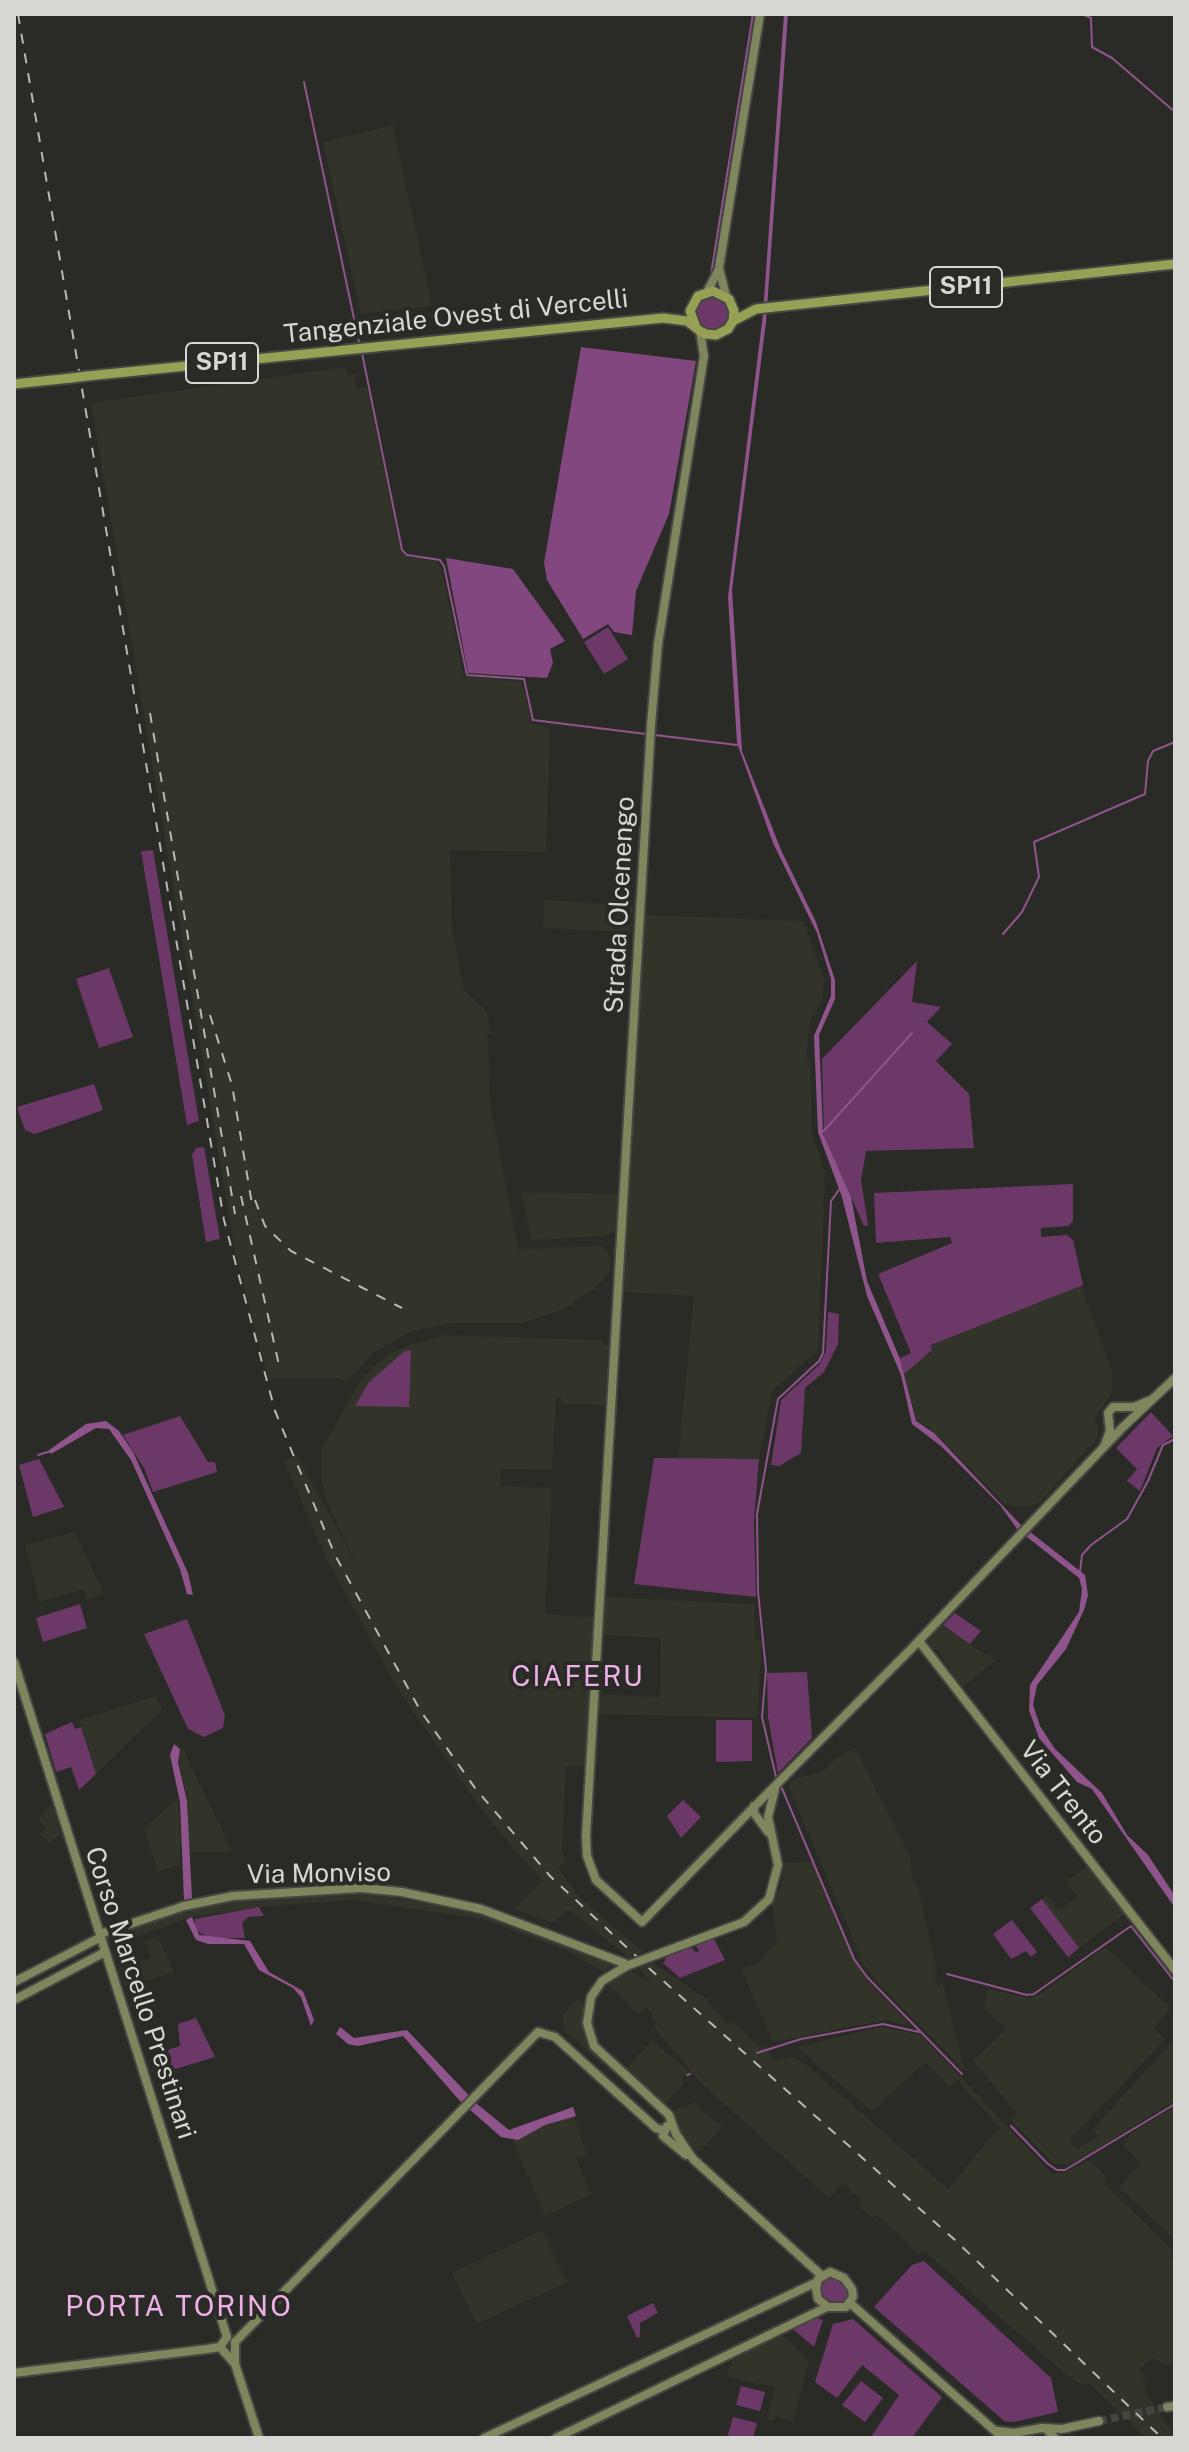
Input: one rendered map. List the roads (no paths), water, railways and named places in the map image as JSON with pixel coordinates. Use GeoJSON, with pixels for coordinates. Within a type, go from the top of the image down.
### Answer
{"type":"FeatureCollection","features":[{"type":"Feature","properties":{"kind":"main road"},"geometry":{"type":"LineString","coordinates":[[756,309],[733,321],[720,334],[698,329],[691,317],[693,302],[707,292],[719,268],[760,14]]}},
{"type":"Feature","properties":{"kind":"main road","name":"SP11"},"geometry":{"type":"LineString","coordinates":[[729,300],[756,309],[1175,264]]}},
{"type":"Feature","properties":{"kind":"main road"},"geometry":{"type":"LineString","coordinates":[[719,268],[733,321]]}},
{"type":"Feature","properties":{"kind":"main road"},"geometry":{"type":"LineString","coordinates":[[707,292],[729,300]]}},
{"type":"Feature","properties":{"kind":"main road","name":"Tangenziale Ovest di Vercelli"},"geometry":{"type":"LineString","coordinates":[[663,318],[693,302]]}},
{"type":"Feature","properties":{"kind":"main road","name":"Tangenziale Ovest di Vercelli"},"geometry":{"type":"LineString","coordinates":[[14,384],[663,318],[687,321],[698,329]]}},
{"type":"Feature","properties":{"kind":"main road","name":"Strada Olcenengo"},"geometry":{"type":"LineString","coordinates":[[698,329],[704,356],[664,600],[651,725],[586,1851],[596,1880],[642,1922],[740,1821],[761,1810]]}},
{"type":"Feature","properties":{"kind":"main road","name":"Strada Olcenengo"},"geometry":{"type":"LineString","coordinates":[[704,356],[720,334]]}},
{"type":"Feature","properties":{"kind":"main road"},"geometry":{"type":"LineString","coordinates":[[828,2307],[818,2299],[819,2278],[793,2249],[693,2159],[669,2132],[663,2111],[608,2062],[590,2036],[588,2006],[602,1981],[629,1965],[722,1931],[753,1916],[769,1899],[777,1876],[774,1847],[761,1810],[779,1784],[1122,1428],[1175,1378]]}},
{"type":"Feature","properties":{"kind":"main road"},"geometry":{"type":"LineString","coordinates":[[1100,1453],[1108,1438],[1110,1409],[1119,1404],[1127,1407],[1156,1398]]}},
{"type":"Feature","properties":{"kind":"main road"},"geometry":{"type":"LineString","coordinates":[[1127,1407],[1131,1420]]}},
{"type":"Feature","properties":{"kind":"main road"},"geometry":{"type":"LineString","coordinates":[[1110,1424],[1122,1428]]}},
{"type":"Feature","properties":{"kind":"main road","name":"Via Trento"},"geometry":{"type":"LineString","coordinates":[[919,1641],[1175,1970]]}},
{"type":"Feature","properties":{"kind":"main road","name":"Corso Marcello Prestinari"},"geometry":{"type":"LineString","coordinates":[[14,1662],[259,2438]]}},
{"type":"Feature","properties":{"kind":"main road","name":"Via Monviso"},"geometry":{"type":"LineString","coordinates":[[14,1982],[100,1936],[188,1905],[233,1896],[304,1889],[402,1892],[481,1909],[576,1942],[629,1965]]}},
{"type":"Feature","properties":{"kind":"main road"},"geometry":{"type":"LineString","coordinates":[[14,2000],[105,1952]]}},
{"type":"Feature","properties":{"kind":"main road"},"geometry":{"type":"LineString","coordinates":[[14,2373],[228,2346],[528,2040],[541,2031],[555,2037],[656,2128],[669,2132]]}},
{"type":"Feature","properties":{"kind":"main road"},"geometry":{"type":"LineString","coordinates":[[484,2438],[830,2272],[844,2278],[852,2289],[850,2303],[842,2308],[828,2307],[556,2438]]}},
{"type":"Feature","properties":{"kind":"main road"},"geometry":{"type":"LineString","coordinates":[[850,2303],[1000,2434],[1016,2436],[1046,2429],[1058,2435],[1099,2421]]}},
{"type":"Feature","properties":{"kind":"waterway"},"geometry":{"type":"LineString","coordinates":[[711,274],[753,14]]}},
{"type":"Feature","properties":{"kind":"waterway"},"geometry":{"type":"LineString","coordinates":[[1082,14],[1091,18],[1092,47],[1112,58],[1175,112]]}},
{"type":"Feature","properties":{"kind":"waterway"},"geometry":{"type":"LineString","coordinates":[[304,82],[360,347]]}},
{"type":"Feature","properties":{"kind":"waterway"},"geometry":{"type":"LineString","coordinates":[[362,353],[402,550],[407,555],[440,560],[444,566],[467,675],[524,679],[533,720],[646,734]]}},
{"type":"Feature","properties":{"kind":"waterway"},"geometry":{"type":"LineString","coordinates":[[655,735],[737,745]]}},
{"type":"Feature","properties":{"kind":"waterway"},"geometry":{"type":"LineString","coordinates":[[1003,934],[1022,912],[1039,877],[1034,842],[1145,794],[1148,761],[1153,751],[1175,742]]}},
{"type":"Feature","properties":{"kind":"waterway"},"geometry":{"type":"LineString","coordinates":[[822,1133],[912,1033]]}},
{"type":"Feature","properties":{"kind":"waterway"},"geometry":{"type":"LineString","coordinates":[[777,1781],[762,1717],[766,1670],[758,1591],[757,1514],[778,1399],[819,1361],[823,1353],[831,1201],[841,1187]]}},
{"type":"Feature","properties":{"kind":"waterway"},"geometry":{"type":"LineString","coordinates":[[1080,1572],[1082,1555],[1127,1519],[1163,1445],[1175,1439]]}},
{"type":"Feature","properties":{"kind":"waterway"},"geometry":{"type":"LineString","coordinates":[[38,1455],[51,1451]]}},
{"type":"Feature","properties":{"kind":"waterway"},"geometry":{"type":"LineString","coordinates":[[781,1786],[854,1959],[867,1977],[962,2074]]}},
{"type":"Feature","properties":{"kind":"waterway"},"geometry":{"type":"LineString","coordinates":[[947,1974],[1027,1995],[1034,1994],[1131,1926],[1175,1982]]}},
{"type":"Feature","properties":{"kind":"waterway"},"geometry":{"type":"LineString","coordinates":[[757,2053],[801,2039],[883,2024],[919,2032]]}},
{"type":"Feature","properties":{"kind":"waterway"},"geometry":{"type":"LineString","coordinates":[[1011,2126],[1048,2164],[1057,2170],[1065,2170],[1175,2104]]}},
{"type":"Feature","properties":{"kind":"tunnel"},"geometry":{"type":"LineString","coordinates":[[1099,2421],[1167,2407]]}},
{"type":"Feature","properties":{"kind":"railway"},"geometry":{"type":"LineString","coordinates":[[18,14],[224,1220],[275,1411],[335,1555],[420,1710],[475,1788],[550,1876],[956,2241],[1162,2438]]}},
{"type":"Feature","properties":{"kind":"railway"},"geometry":{"type":"LineString","coordinates":[[150,713],[235,1214]]}},
{"type":"Feature","properties":{"kind":"railway"},"geometry":{"type":"LineString","coordinates":[[210,1015],[232,1085],[253,1210]]}},
{"type":"Feature","properties":{"kind":"railway"},"geometry":{"type":"LineString","coordinates":[[241,1196],[279,1365]]}},
{"type":"Feature","properties":{"kind":"railway"},"geometry":{"type":"LineString","coordinates":[[255,1200],[265,1226],[291,1251],[402,1308]]}},
{"type":"Feature","properties":{"kind":"district","name":"CIAFERU"},"geometry":{"type":"Point","coordinates":[578,1677]}},
{"type":"Feature","properties":{"kind":"district","name":"PORTA TORINO"},"geometry":{"type":"Point","coordinates":[179,2307]}}]}
